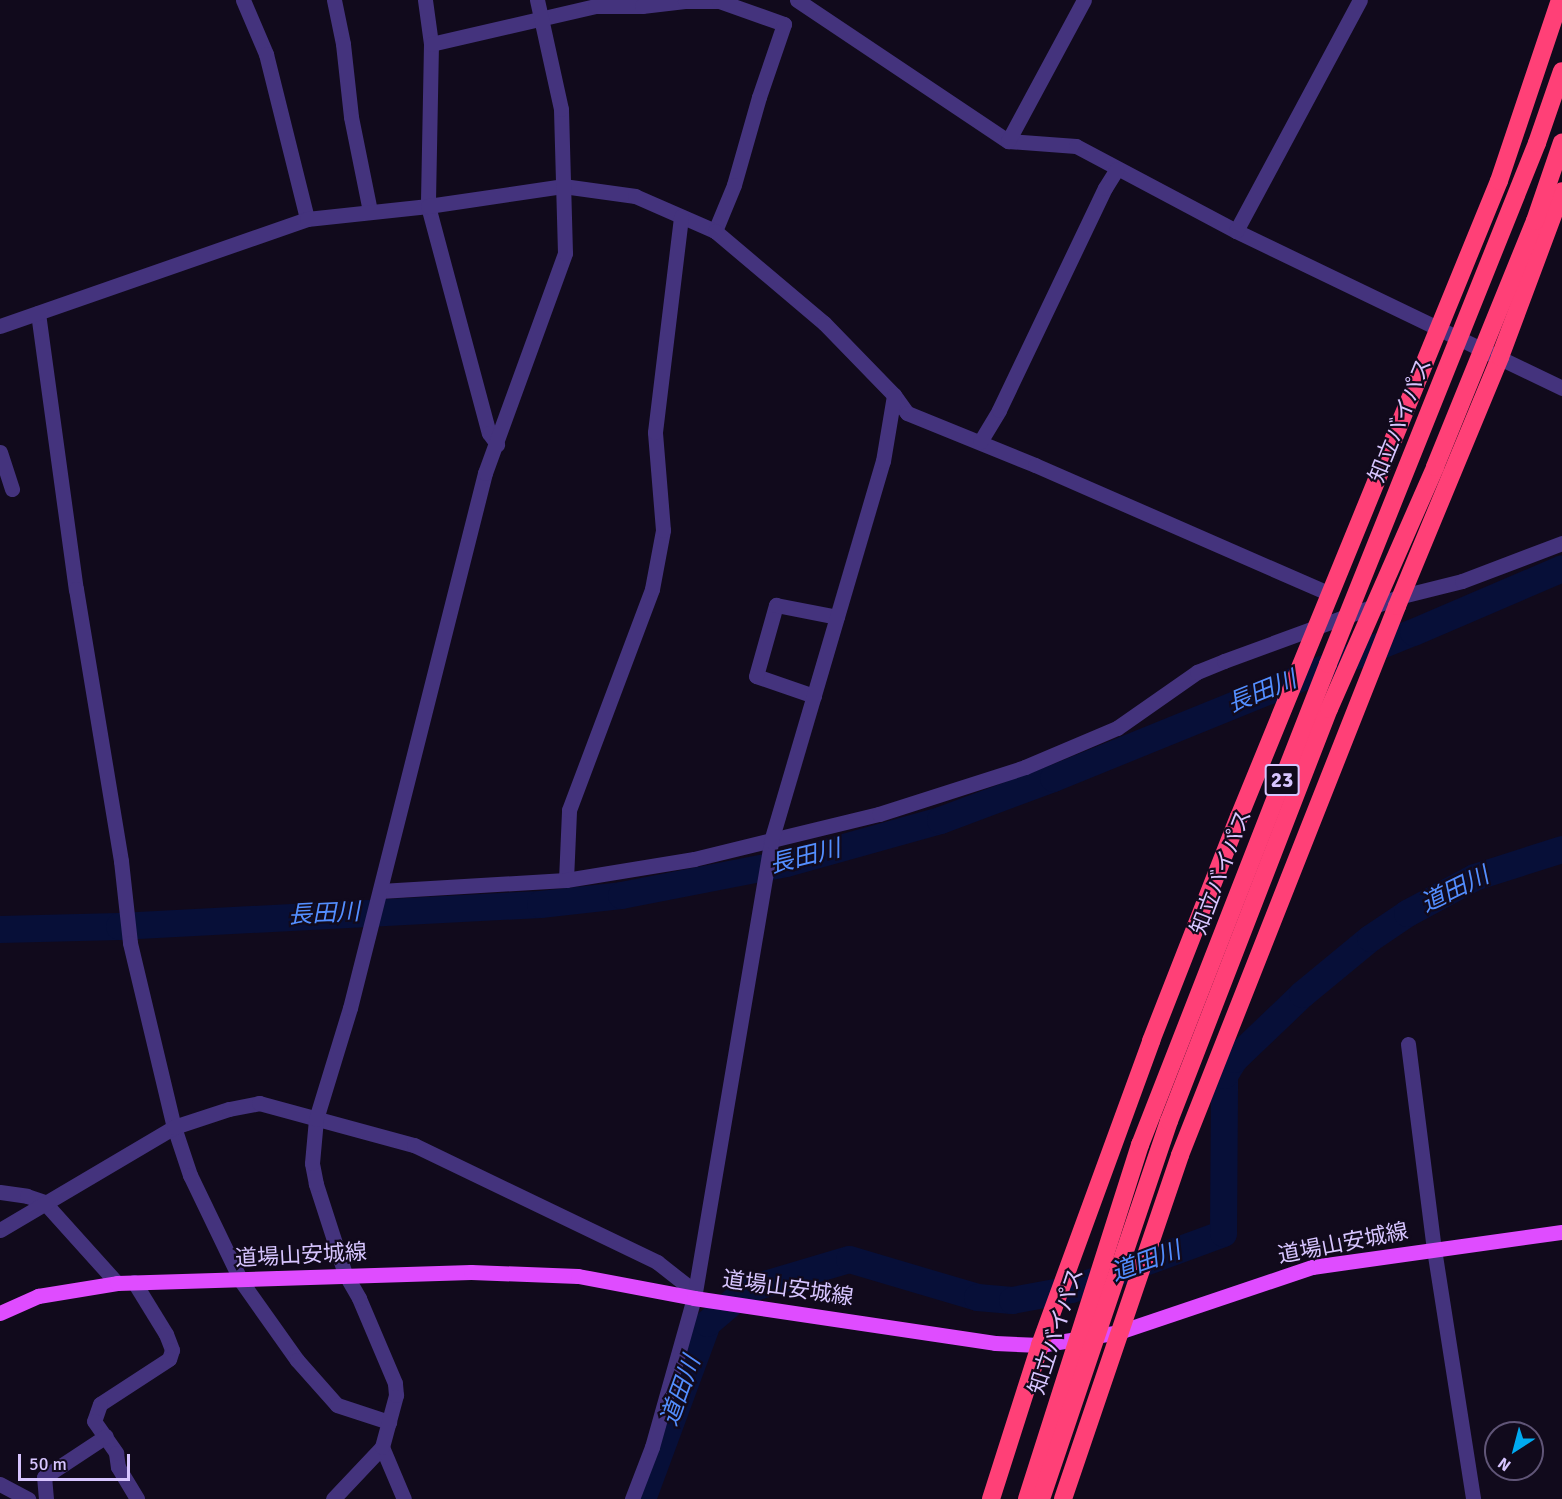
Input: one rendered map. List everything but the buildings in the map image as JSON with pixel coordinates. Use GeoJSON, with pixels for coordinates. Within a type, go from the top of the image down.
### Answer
{"type":"FeatureCollection","features":[{"type":"Feature","properties":{"kind":"highway","name":"23"},"geometry":{"type":"LineString","coordinates":[[992,1499],[1040,1345],[1155,1031],[1302,660],[1336,584],[1499,181],[1560,0]]}},
{"type":"Feature","properties":{"kind":"highway","name":"知立バイパス"},"geometry":{"type":"LineString","coordinates":[[1027,1499],[1140,1145],[1328,664],[1532,154],[1562,71]]}},
{"type":"Feature","properties":{"kind":"highway","name":"知立バイパス"},"geometry":{"type":"LineString","coordinates":[[1041,1499],[1169,1121],[1329,709],[1435,467],[1535,221],[1562,142]]}},
{"type":"Feature","properties":{"kind":"highway","name":"23"},"geometry":{"type":"LineString","coordinates":[[1063,1499],[1180,1155],[1362,693],[1500,357],[1562,191]]}},
{"type":"Feature","properties":{"kind":"main road","name":"道場山安城線"},"geometry":{"type":"LineString","coordinates":[[0,1313],[38,1296],[117,1283],[241,1281],[345,1274],[471,1272],[578,1276],[995,1343],[1040,1345],[1119,1332],[1312,1267],[1562,1232]]}},
{"type":"Feature","properties":{"kind":"street"},"geometry":{"type":"LineString","coordinates":[[243,0],[266,54],[307,219]]}},
{"type":"Feature","properties":{"kind":"street"},"geometry":{"type":"LineString","coordinates":[[334,0],[343,44],[351,117],[370,211]]}},
{"type":"Feature","properties":{"kind":"street"},"geometry":{"type":"LineString","coordinates":[[425,0],[431,44],[428,206],[489,433],[497,444]]}},
{"type":"Feature","properties":{"kind":"street"},"geometry":{"type":"LineString","coordinates":[[333,1499],[382,1446],[396,1395],[394,1383],[359,1298],[345,1274],[312,1163],[316,1119],[369,936],[485,473],[565,253],[561,109],[537,0]]}},
{"type":"Feature","properties":{"kind":"street"},"geometry":{"type":"LineString","coordinates":[[1008,141],[1084,0]]}},
{"type":"Feature","properties":{"kind":"street"},"geometry":{"type":"LineString","coordinates":[[1236,231],[1360,0]]}},
{"type":"Feature","properties":{"kind":"street"},"geometry":{"type":"LineString","coordinates":[[431,44],[595,6],[719,1],[784,24],[759,97],[734,185],[715,231]]}},
{"type":"Feature","properties":{"kind":"street"},"geometry":{"type":"LineString","coordinates":[[799,1],[1008,141],[1077,146],[1236,231],[1562,388]]}},
{"type":"Feature","properties":{"kind":"street"},"geometry":{"type":"LineString","coordinates":[[980,442],[999,410],[1105,188],[1117,169]]}},
{"type":"Feature","properties":{"kind":"street"},"geometry":{"type":"LineString","coordinates":[[0,326],[307,219],[428,206],[563,186],[635,196],[715,231],[824,323],[894,395],[907,413],[980,442],[1330,594]]}},
{"type":"Feature","properties":{"kind":"street"},"geometry":{"type":"LineString","coordinates":[[566,880],[569,810],[652,589],[663,530],[655,432],[681,216]]}},
{"type":"Feature","properties":{"kind":"street"},"geometry":{"type":"LineString","coordinates":[[38,313],[76,589],[127,908],[130,943],[174,1127],[190,1175],[241,1281],[297,1360],[337,1405],[389,1422]]}},
{"type":"Feature","properties":{"kind":"street"},"geometry":{"type":"LineString","coordinates":[[632,1499],[652,1447],[694,1294],[771,841],[883,461],[894,395]]}},
{"type":"Feature","properties":{"kind":"street"},"geometry":{"type":"LineString","coordinates":[[0,452],[12,489]]}},
{"type":"Feature","properties":{"kind":"street"},"geometry":{"type":"LineString","coordinates":[[380,891],[566,880],[694,859],[879,814],[1025,767],[1118,728],[1197,672],[1315,629],[1462,581],[1562,543]]}},
{"type":"Feature","properties":{"kind":"street"},"geometry":{"type":"LineString","coordinates":[[813,696],[756,676],[776,605],[837,616]]}},
{"type":"Feature","properties":{"kind":"street"},"geometry":{"type":"LineString","coordinates":[[1408,1044],[1434,1250],[1473,1499]]}},
{"type":"Feature","properties":{"kind":"street"},"geometry":{"type":"LineString","coordinates":[[0,1230],[174,1127],[229,1109],[259,1103],[414,1144],[657,1262],[694,1294]]}},
{"type":"Feature","properties":{"kind":"street"},"geometry":{"type":"LineString","coordinates":[[0,1192],[27,1196],[44,1202],[117,1283]]}},
{"type":"Feature","properties":{"kind":"street"},"geometry":{"type":"LineString","coordinates":[[134,1282],[166,1334],[172,1350],[169,1359],[100,1404],[94,1421],[116,1453],[118,1467],[137,1499]]}},
{"type":"Feature","properties":{"kind":"street"},"geometry":{"type":"LineString","coordinates":[[46,1499],[44,1477],[106,1436]]}},
{"type":"Feature","properties":{"kind":"street"},"geometry":{"type":"LineString","coordinates":[[382,1446],[404,1499]]}},
{"type":"Feature","properties":{"kind":"street"},"geometry":{"type":"LineString","coordinates":[[0,1484],[28,1499]]}},
{"type":"Feature","properties":{"kind":"waterway","name":"長田川"},"geometry":{"type":"LineString","coordinates":[[0,929],[119,926],[540,904],[621,895],[786,863],[940,820],[1053,778],[1413,632],[1562,568]]}},
{"type":"Feature","properties":{"kind":"waterway","name":"道田川"},"geometry":{"type":"LineString","coordinates":[[642,1499],[707,1323],[747,1289],[849,1259],[977,1297],[1012,1300],[1071,1289],[1223,1233],[1224,1075],[1234,1059],[1302,994],[1370,938],[1407,913],[1474,877],[1562,849]]}}]}
